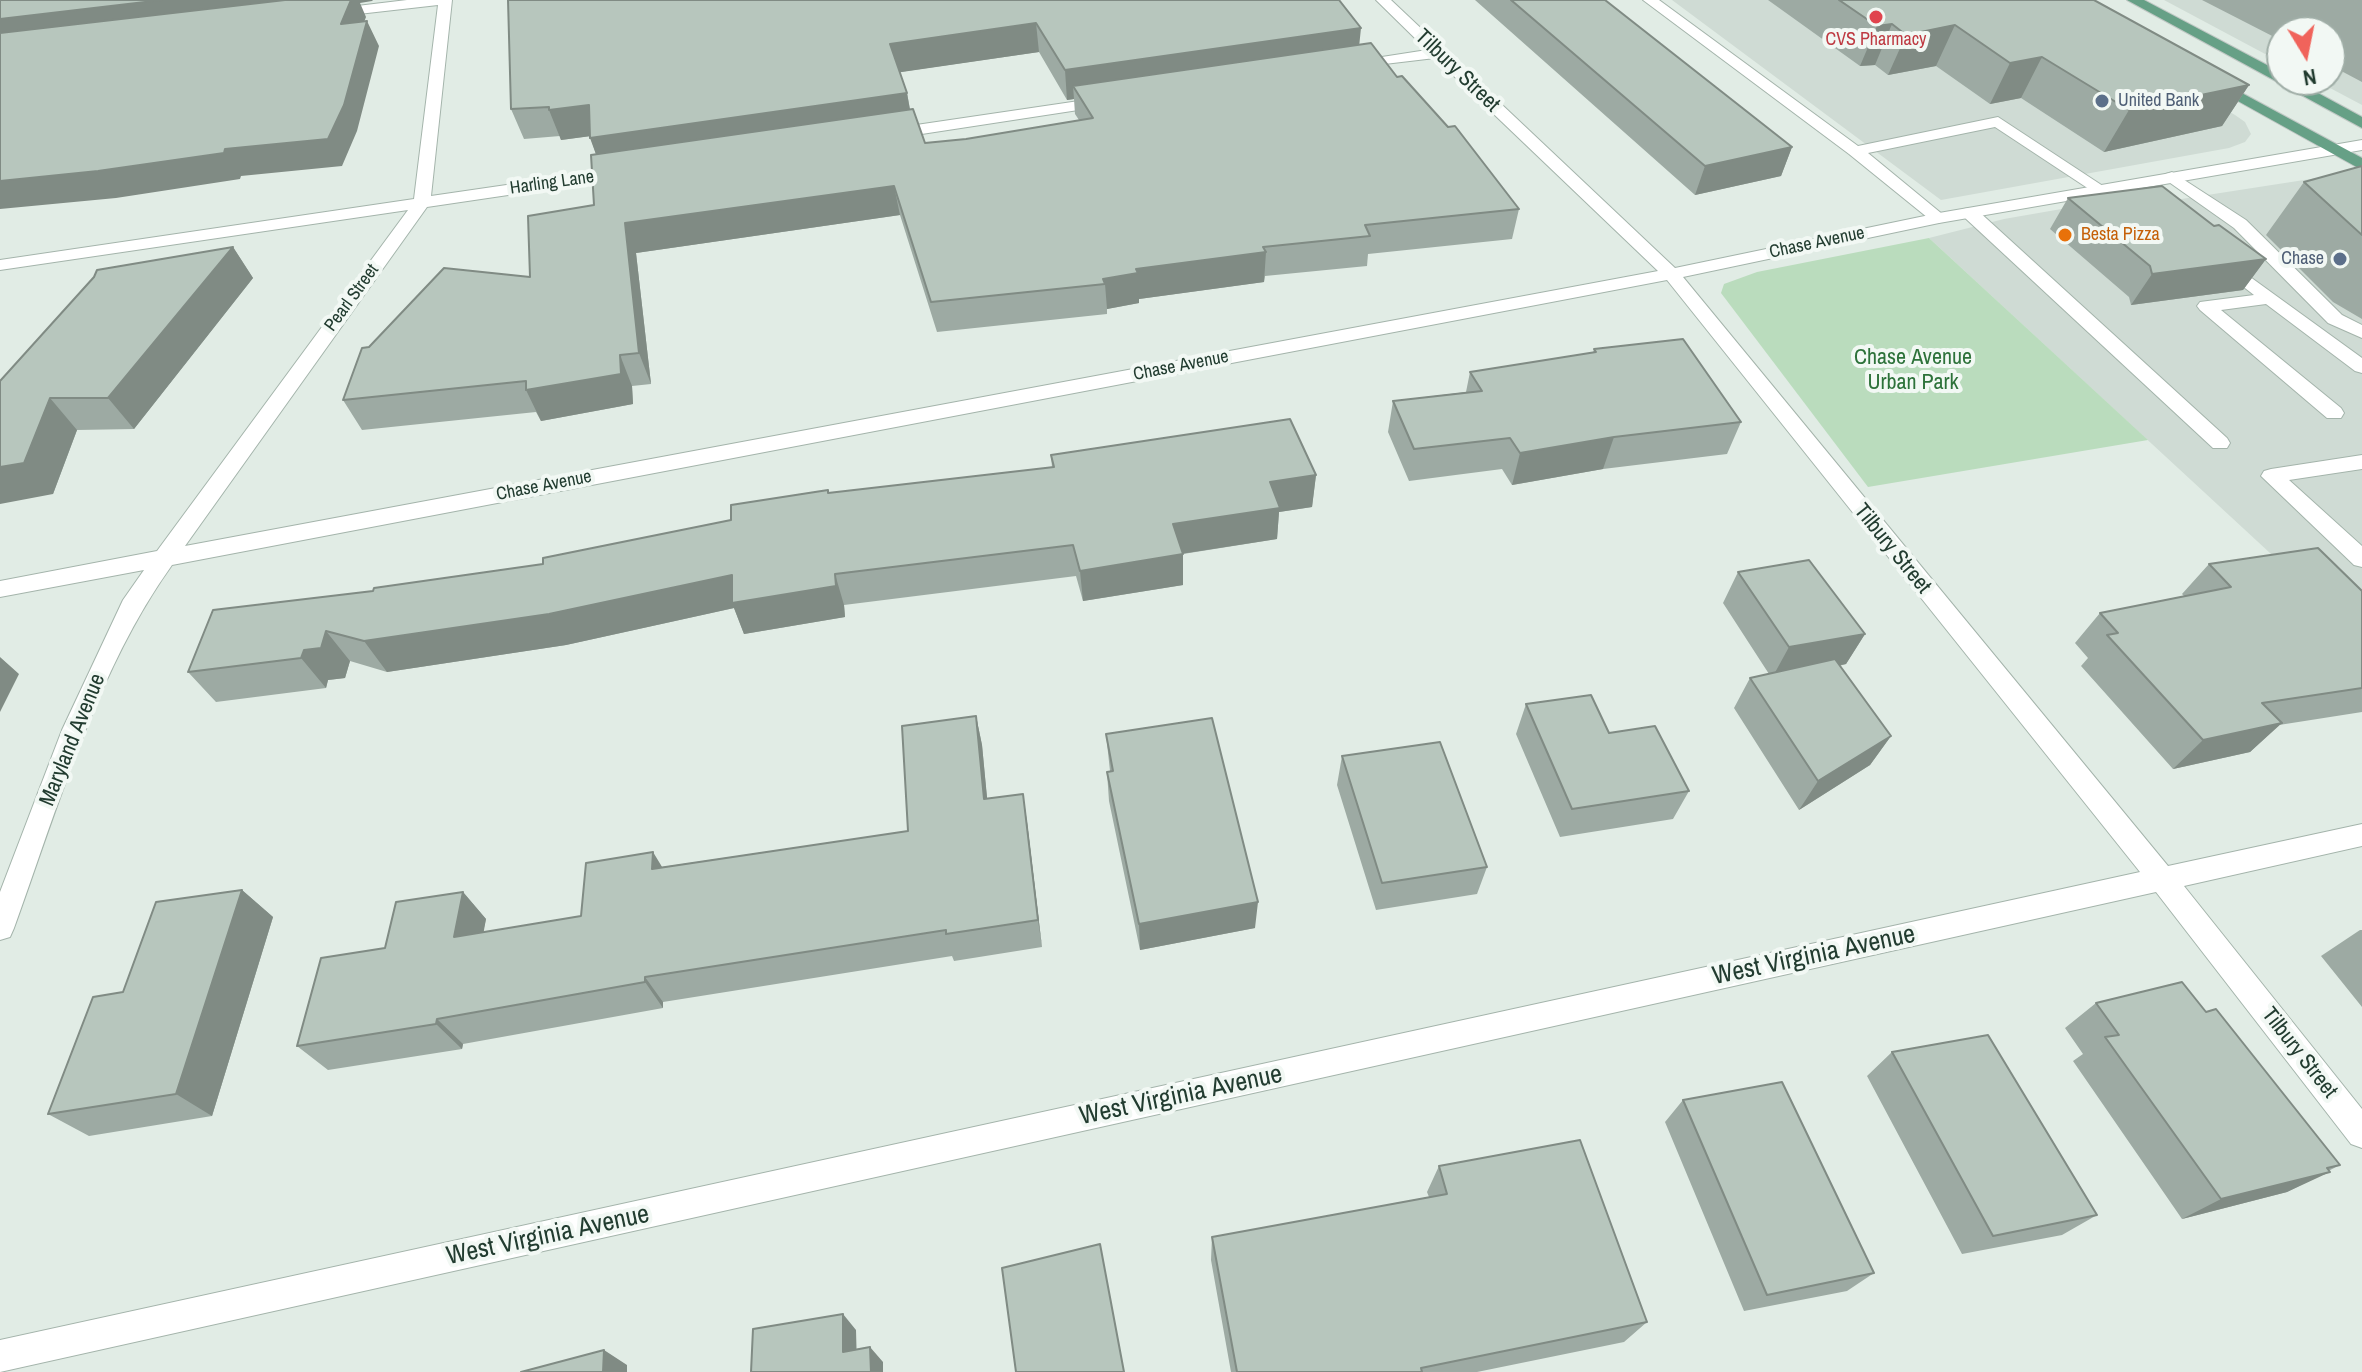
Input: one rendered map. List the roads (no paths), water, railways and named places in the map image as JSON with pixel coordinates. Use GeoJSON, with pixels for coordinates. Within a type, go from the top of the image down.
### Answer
{"type":"FeatureCollection","features":[{"type":"Feature","properties":{"kind":"main road"},"geometry":{"type":"LineString","coordinates":[[2134,0],[2266,71]]}},
{"type":"Feature","properties":{"kind":"main road"},"geometry":{"type":"LineString","coordinates":[[2206,77],[2362,165]]}},
{"type":"Feature","properties":{"kind":"main road"},"geometry":{"type":"LineString","coordinates":[[2312,96],[2362,123]]}},
{"type":"Feature","properties":{"kind":"street"},"geometry":{"type":"LineString","coordinates":[[313,16],[444,0]]}},
{"type":"Feature","properties":{"kind":"street","name":"Pearl Street"},"geometry":{"type":"LineString","coordinates":[[161,559],[422,202],[444,0]]}},
{"type":"Feature","properties":{"kind":"street","name":"Tilbury Street"},"geometry":{"type":"LineString","coordinates":[[1383,0],[1671,274],[2162,879],[2362,1133]]}},
{"type":"Feature","properties":{"kind":"street"},"geometry":{"type":"LineString","coordinates":[[1650,0],[1855,151],[1939,218]]}},
{"type":"Feature","properties":{"kind":"street"},"geometry":{"type":"LineString","coordinates":[[1343,67],[1437,53]]}},
{"type":"Feature","properties":{"kind":"street"},"geometry":{"type":"LineString","coordinates":[[875,136],[1125,99]]}},
{"type":"Feature","properties":{"kind":"street"},"geometry":{"type":"LineString","coordinates":[[1855,151],[1998,122],[2101,190]]}},
{"type":"Feature","properties":{"kind":"street","name":"Chase Avenue"},"geometry":{"type":"LineString","coordinates":[[0,589],[1671,274],[1939,218],[2362,145]]}},
{"type":"Feature","properties":{"kind":"street","name":"Harling Lane"},"geometry":{"type":"LineString","coordinates":[[0,265],[641,170]]}},
{"type":"Feature","properties":{"kind":"street"},"geometry":{"type":"LineString","coordinates":[[2172,177],[2240,224],[2335,319],[2362,332]]}},
{"type":"Feature","properties":{"kind":"street"},"geometry":{"type":"LineString","coordinates":[[2130,185],[2149,203]]}},
{"type":"Feature","properties":{"kind":"street"},"geometry":{"type":"LineString","coordinates":[[1970,213],[2220,443]]}},
{"type":"Feature","properties":{"kind":"street"},"geometry":{"type":"LineString","coordinates":[[2207,250],[2362,367]]}},
{"type":"Feature","properties":{"kind":"street"},"geometry":{"type":"LineString","coordinates":[[2270,298],[2206,306],[2334,413]]}},
{"type":"Feature","properties":{"kind":"street"},"geometry":{"type":"LineString","coordinates":[[2362,462],[2271,476],[2362,559]]}},
{"type":"Feature","properties":{"kind":"street","name":"Maryland Avenue"},"geometry":{"type":"LineString","coordinates":[[0,928],[74,730],[134,600],[161,559]]}},
{"type":"Feature","properties":{"kind":"street","name":"West Virginia Avenue"},"geometry":{"type":"LineString","coordinates":[[0,1357],[2362,835]]}},
{"type":"Feature","properties":{"kind":"place","name":"CVS Pharmacy"},"geometry":{"type":"Point","coordinates":[1876,17]}},
{"type":"Feature","properties":{"kind":"place","name":"United Bank"},"geometry":{"type":"Point","coordinates":[2102,101]}},
{"type":"Feature","properties":{"kind":"place","name":"Besta Pizza"},"geometry":{"type":"Point","coordinates":[2065,235]}},
{"type":"Feature","properties":{"kind":"place","name":"Chase"},"geometry":{"type":"Point","coordinates":[2340,259]}},
{"type":"Feature","properties":{"kind":"park label","name":"Chase Avenue Urban Park"},"geometry":{"type":"Point","coordinates":[1913,370]}}]}
